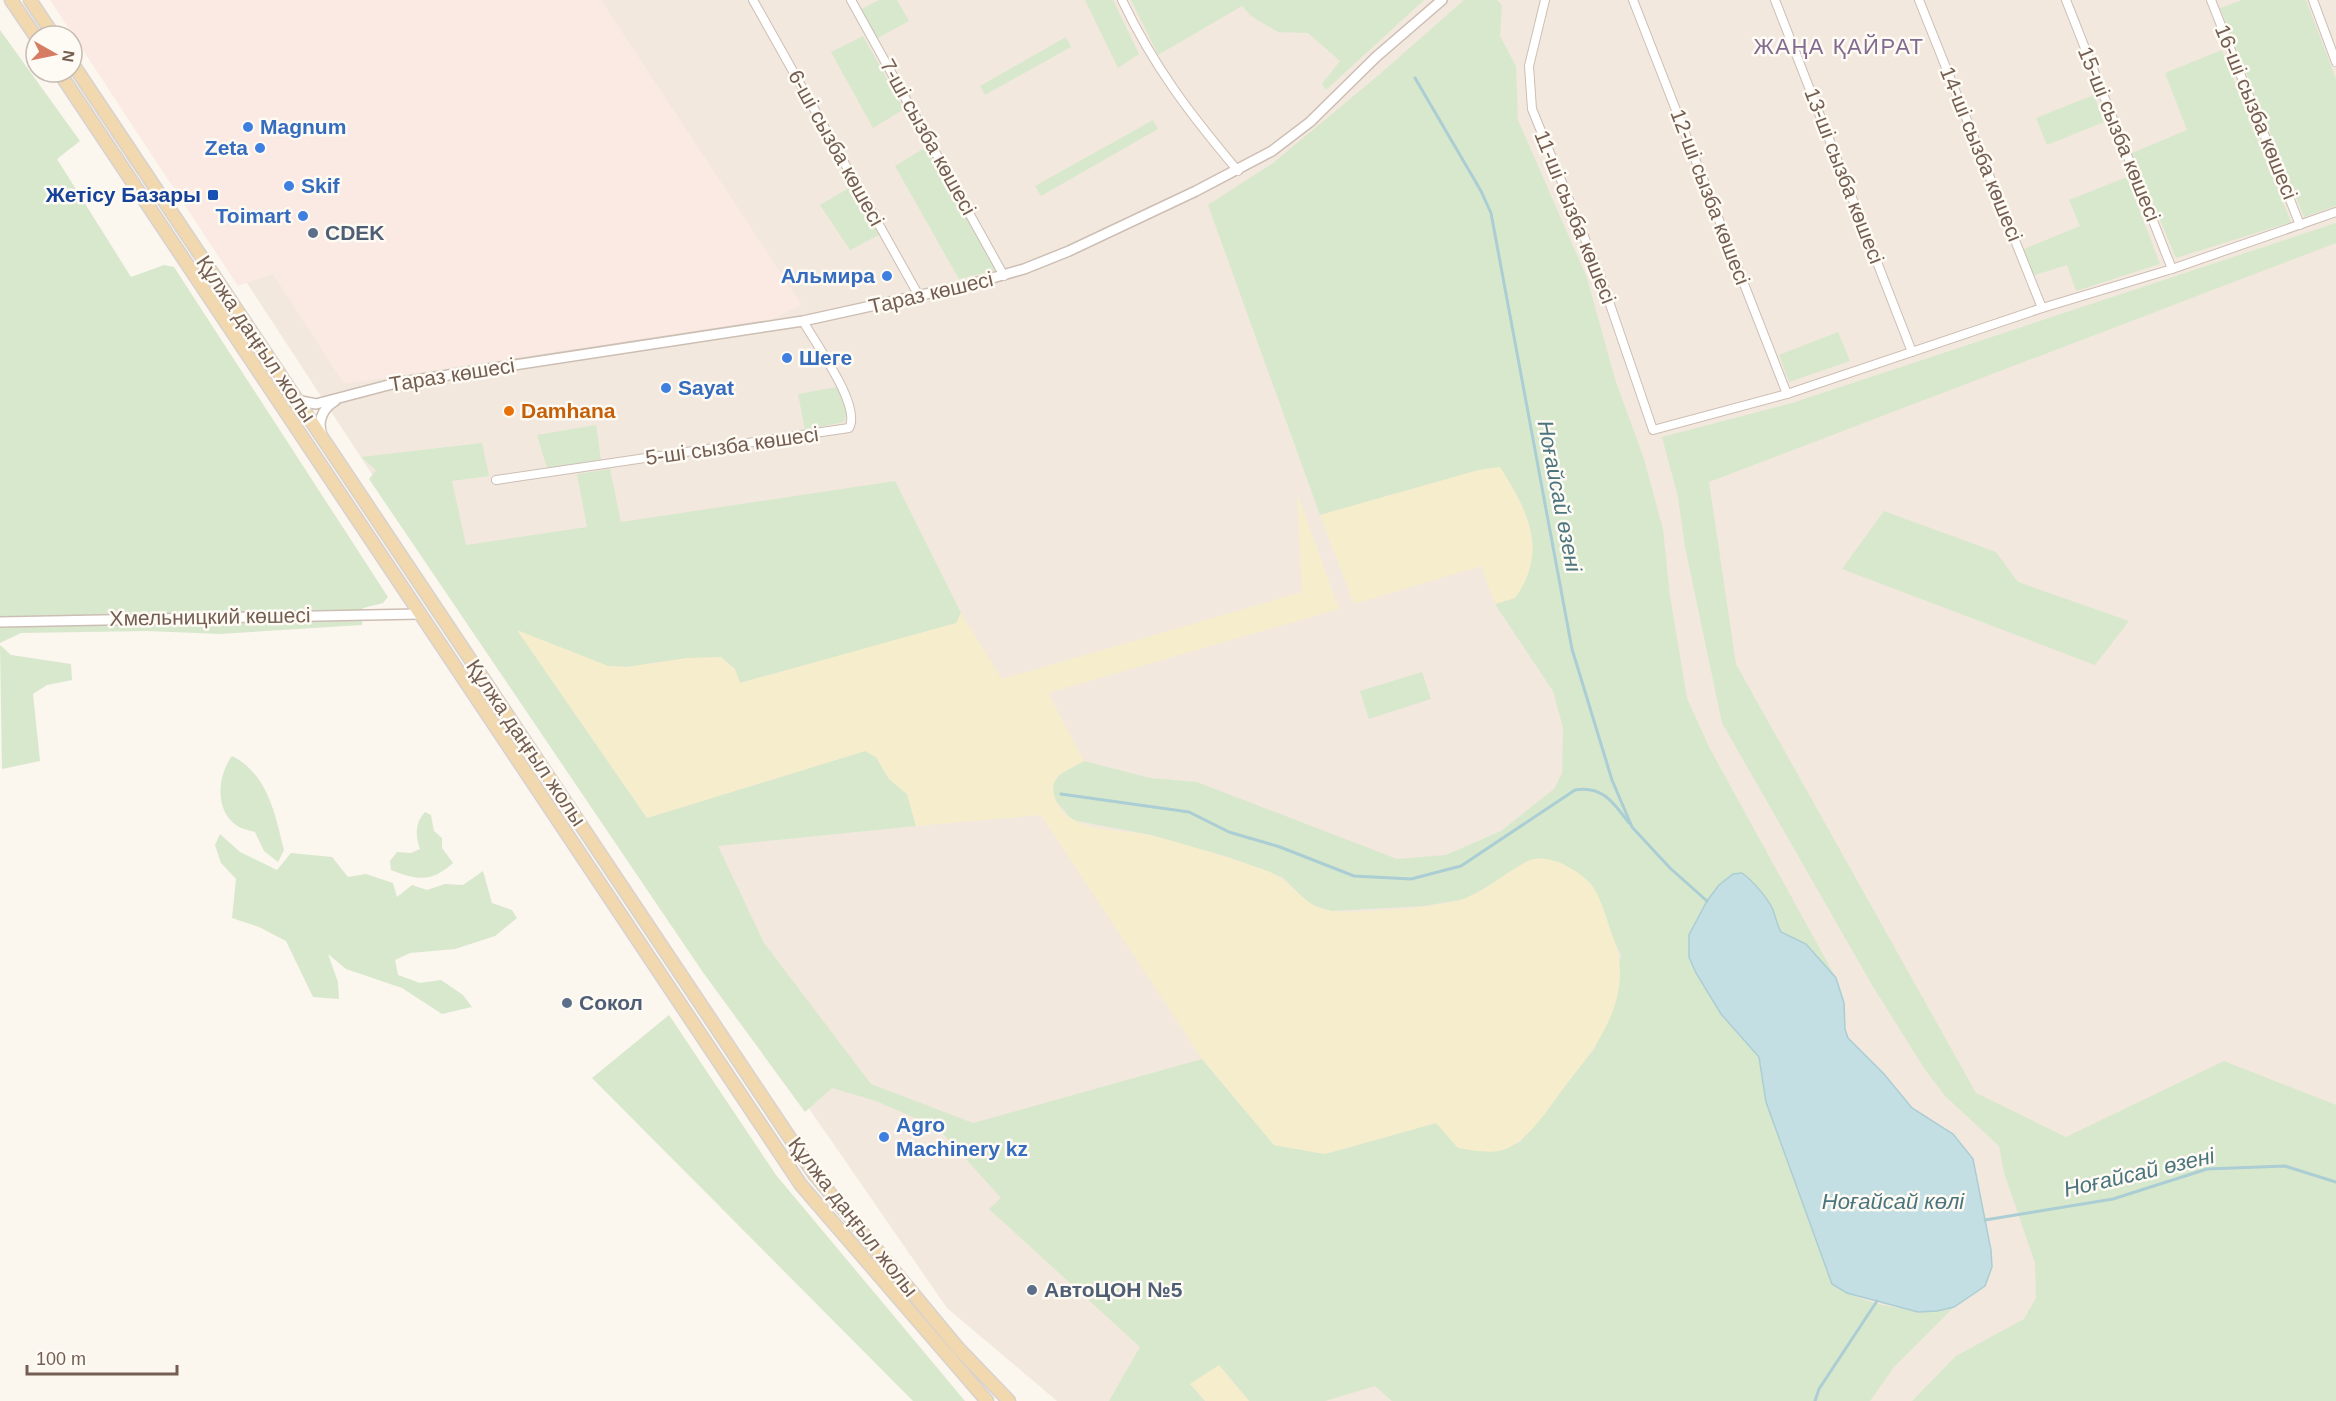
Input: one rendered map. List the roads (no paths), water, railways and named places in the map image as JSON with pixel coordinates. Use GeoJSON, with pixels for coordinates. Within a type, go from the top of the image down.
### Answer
{"type":"FeatureCollection","features":[{"type":"Feature","properties":{"kind":"main road"},"geometry":{"type":"LineString","coordinates":[[11,0],[27,24]]}},
{"type":"Feature","properties":{"kind":"main road"},"geometry":{"type":"LineString","coordinates":[[30,0],[46,24]]}},
{"type":"Feature","properties":{"kind":"main road","name":"Құлжа даңғыл жолы"},"geometry":{"type":"LineString","coordinates":[[84,81],[814,1174],[959,1348],[1009,1401]]}},
{"type":"Feature","properties":{"kind":"main road","name":"Құлжа даңғыл жолы"},"geometry":{"type":"LineString","coordinates":[[67,84],[801,1185],[987,1401]]}},
{"type":"Feature","properties":{"kind":"street","name":"6-ші сызба көшесі"},"geometry":{"type":"LineString","coordinates":[[753,0],[919,296]]}},
{"type":"Feature","properties":{"kind":"street","name":"7-ші сызба көшесі"},"geometry":{"type":"LineString","coordinates":[[851,0],[1004,276]]}},
{"type":"Feature","properties":{"kind":"street"},"geometry":{"type":"LineString","coordinates":[[1122,0],[1142,42],[1163,77],[1238,171]]}},
{"type":"Feature","properties":{"kind":"street","name":"Тараз көшесі"},"geometry":{"type":"LineString","coordinates":[[296,400],[316,404],[396,383],[803,321],[1004,276],[1069,251],[1238,171],[1278,146],[1310,122],[1376,57],[1442,0]]}},
{"type":"Feature","properties":{"kind":"street","name":"11-ші сызба көшесі"},"geometry":{"type":"LineString","coordinates":[[1545,0],[1529,66],[1532,109],[1601,278],[1653,430],[1787,394]]}},
{"type":"Feature","properties":{"kind":"street","name":"12-ші сызба көшесі"},"geometry":{"type":"LineString","coordinates":[[1633,0],[1787,394]]}},
{"type":"Feature","properties":{"kind":"street","name":"13-ші сызба көшесі"},"geometry":{"type":"LineString","coordinates":[[1775,0],[1912,352]]}},
{"type":"Feature","properties":{"kind":"street","name":"14-ші сызба көшесі"},"geometry":{"type":"LineString","coordinates":[[1919,0],[2042,308]]}},
{"type":"Feature","properties":{"kind":"street","name":"15-ші сызба көшесі"},"geometry":{"type":"LineString","coordinates":[[2066,0],[2172,268]]}},
{"type":"Feature","properties":{"kind":"street","name":"16-ші сызба көшесі"},"geometry":{"type":"LineString","coordinates":[[2211,0],[2301,225]]}},
{"type":"Feature","properties":{"kind":"street"},"geometry":{"type":"LineString","coordinates":[[2313,0],[2336,62]]}},
{"type":"Feature","properties":{"kind":"street"},"geometry":{"type":"LineString","coordinates":[[1787,394],[2336,212]]}},
{"type":"Feature","properties":{"kind":"street","name":"5-ші сызба көшесі"},"geometry":{"type":"LineString","coordinates":[[496,480],[849,428],[852,420],[844,391],[803,321]]}},
{"type":"Feature","properties":{"kind":"street"},"geometry":{"type":"LineString","coordinates":[[326,446],[320,420],[330,404],[342,397]]}},
{"type":"Feature","properties":{"kind":"street","name":"Хмельницкий көшесі"},"geometry":{"type":"LineString","coordinates":[[0,621],[419,614]]}},
{"type":"Feature","properties":{"kind":"water","name":"Ноғайсай көлі"},"geometry":{"type":"Polygon","coordinates":[[[1742,873],[1767,900],[1781,932],[1806,944],[1836,978],[1844,1003],[1845,1029],[1848,1038],[1884,1074],[1912,1108],[1953,1134],[1973,1159],[1991,1250],[1992,1267],[1985,1286],[1954,1307],[1918,1312],[1847,1293],[1832,1284],[1766,1102],[1759,1057],[1721,1014],[1689,957],[1689,935],[1707,901],[1719,885],[1733,874],[1742,873]]]}},
{"type":"Feature","properties":{"kind":"waterway","name":"Ноғайсай өзені"},"geometry":{"type":"LineString","coordinates":[[1415,78],[1481,191],[1491,213],[1572,649],[1612,780],[1632,827],[1670,868],[1707,901]]}},
{"type":"Feature","properties":{"kind":"waterway"},"geometry":{"type":"LineString","coordinates":[[1061,794],[1189,812],[1229,832],[1280,847],[1354,876],[1411,879],[1461,866],[1575,790],[1593,790],[1600,793],[1612,802],[1629,823]]}},
{"type":"Feature","properties":{"kind":"waterway","name":"Ноғайсай өзені"},"geometry":{"type":"LineString","coordinates":[[1985,1220],[2113,1199],[2207,1169],[2285,1166],[2336,1182]]}},
{"type":"Feature","properties":{"kind":"waterway"},"geometry":{"type":"LineString","coordinates":[[1815,1401],[1819,1389],[1877,1301]]}},
{"type":"Feature","properties":{"kind":"place","name":"Magnum"},"geometry":{"type":"Point","coordinates":[248,127]}},
{"type":"Feature","properties":{"kind":"place","name":"Zeta"},"geometry":{"type":"Point","coordinates":[260,148]}},
{"type":"Feature","properties":{"kind":"place","name":"Skif"},"geometry":{"type":"Point","coordinates":[289,186]}},
{"type":"Feature","properties":{"kind":"place","name":"Жетісу Базары"},"geometry":{"type":"Point","coordinates":[213,195]}},
{"type":"Feature","properties":{"kind":"place","name":"Toimart"},"geometry":{"type":"Point","coordinates":[303,216]}},
{"type":"Feature","properties":{"kind":"place","name":"CDEK"},"geometry":{"type":"Point","coordinates":[313,233]}},
{"type":"Feature","properties":{"kind":"place","name":"Альмира"},"geometry":{"type":"Point","coordinates":[887,276]}},
{"type":"Feature","properties":{"kind":"place","name":"Шеге"},"geometry":{"type":"Point","coordinates":[787,358]}},
{"type":"Feature","properties":{"kind":"place","name":"Sayat"},"geometry":{"type":"Point","coordinates":[666,388]}},
{"type":"Feature","properties":{"kind":"place","name":"Damhana"},"geometry":{"type":"Point","coordinates":[509,411]}},
{"type":"Feature","properties":{"kind":"place","name":"Сокол"},"geometry":{"type":"Point","coordinates":[567,1003]}},
{"type":"Feature","properties":{"kind":"place","name":"Agro Machinery kz"},"geometry":{"type":"Point","coordinates":[884,1137]}},
{"type":"Feature","properties":{"kind":"place","name":"АвтоЦОН №5"},"geometry":{"type":"Point","coordinates":[1032,1290]}},
{"type":"Feature","properties":{"kind":"district","name":"ЖАҢА ҚАЙРАТ"},"geometry":{"type":"Point","coordinates":[1839,46]}}]}
